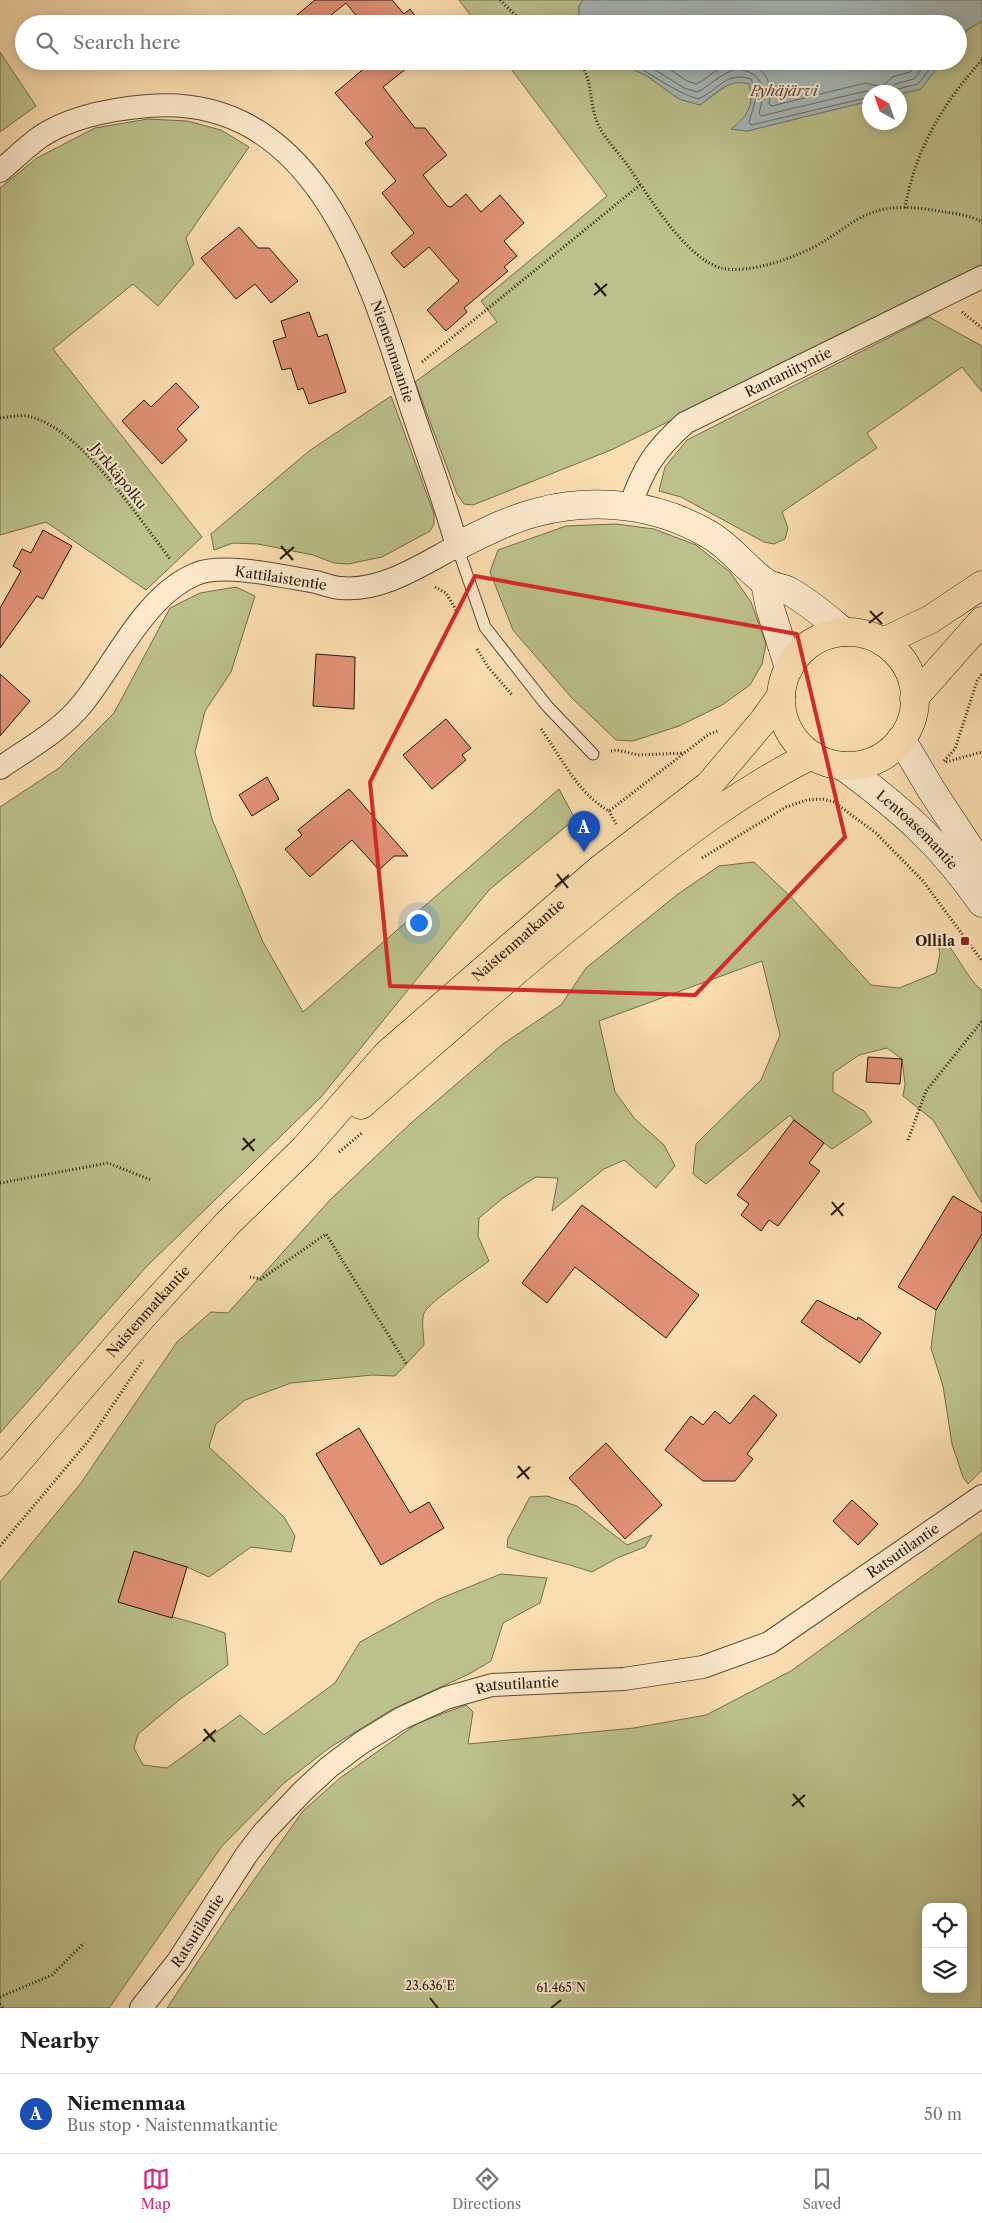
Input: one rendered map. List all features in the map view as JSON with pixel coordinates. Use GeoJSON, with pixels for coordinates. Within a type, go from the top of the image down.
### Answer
{"type":"FeatureCollection","features":[{"type":"Feature","properties":{"kind":"main road"},"geometry":{"type":"LineString","coordinates":[[883,642],[931,619],[982,585]]}},
{"type":"Feature","properties":{"kind":"main road"},"geometry":{"type":"LineString","coordinates":[[914,698],[982,621]]}},
{"type":"Feature","properties":{"kind":"main road"},"geometry":{"type":"LineString","coordinates":[[844,632],[863,634],[883,642],[900,657],[906,666],[914,698],[911,720],[894,748],[875,760],[843,766],[822,761],[796,741],[789,732],[781,709],[780,696],[789,668],[810,644],[844,632]]}},
{"type":"Feature","properties":{"kind":"main road","name":"Naistenmatkantie"},"geometry":{"type":"LineString","coordinates":[[0,1482],[142,1316],[227,1224],[304,1149],[387,1054],[599,870],[709,786],[764,720],[780,696]]}},
{"type":"Feature","properties":{"kind":"main road","name":"Naistenmatkantie"},"geometry":{"type":"LineString","coordinates":[[304,1149],[360,1106],[580,917],[685,834],[759,783],[812,755]]}},
{"type":"Feature","properties":{"kind":"street","name":"Niemenmaantie"},"geometry":{"type":"LineString","coordinates":[[0,172],[41,137],[60,126],[78,119],[126,108],[188,106],[227,116],[256,130],[303,171],[321,191],[340,221],[376,298],[457,546]]}},
{"type":"Feature","properties":{"kind":"street","name":"Rantaniityntie"},"geometry":{"type":"LineString","coordinates":[[630,506],[639,480],[652,456],[685,423],[982,277]]}},
{"type":"Feature","properties":{"kind":"street"},"geometry":{"type":"LineString","coordinates":[[457,546],[497,526],[536,512],[597,503],[630,506],[662,514],[710,535],[744,562],[765,583],[789,590],[826,616],[844,632]]}},
{"type":"Feature","properties":{"kind":"street","name":"Kattilaistentie"},"geometry":{"type":"LineString","coordinates":[[0,768],[63,726],[83,703],[145,615],[164,596],[196,574],[208,570],[233,569],[342,588],[369,586],[413,569],[457,546]]}},
{"type":"Feature","properties":{"kind":"street"},"geometry":{"type":"LineString","coordinates":[[765,583],[770,608],[789,668]]}},
{"type":"Feature","properties":{"kind":"street","name":"Lentoasemantie"},"geometry":{"type":"LineString","coordinates":[[901,739],[932,791],[982,867]]}},
{"type":"Feature","properties":{"kind":"street","name":"Lentoasemantie"},"geometry":{"type":"LineString","coordinates":[[843,766],[915,823],[952,861],[982,903]]}},
{"type":"Feature","properties":{"kind":"street","name":"Ratsutilantie"},"geometry":{"type":"LineString","coordinates":[[141,2008],[178,1961],[247,1854],[264,1832],[303,1791],[329,1767],[360,1743],[402,1718],[446,1698],[492,1685],[624,1679],[703,1667],[769,1643],[982,1496]]}},
{"type":"Feature","properties":{"kind":"lane"},"geometry":{"type":"LineString","coordinates":[[457,546],[485,627],[547,706],[593,754]]}},
{"type":"Feature","properties":{"kind":"path"},"geometry":{"type":"LineString","coordinates":[[500,0],[515,15]]}},
{"type":"Feature","properties":{"kind":"path"},"geometry":{"type":"LineString","coordinates":[[904,208],[909,183],[920,150],[958,86],[982,60]]}},
{"type":"Feature","properties":{"kind":"path"},"geometry":{"type":"LineString","coordinates":[[585,70],[598,123],[640,185],[665,220],[694,252],[721,268],[759,268],[788,258],[824,241],[853,221],[872,212],[904,208],[954,213],[982,222]]}},
{"type":"Feature","properties":{"kind":"path"},"geometry":{"type":"LineString","coordinates":[[402,378],[640,185]]}},
{"type":"Feature","properties":{"kind":"path","name":"Jyrkkäpolku"},"geometry":{"type":"LineString","coordinates":[[0,418],[28,416],[46,422],[82,447],[176,567]]}},
{"type":"Feature","properties":{"kind":"path"},"geometry":{"type":"LineString","coordinates":[[593,754],[617,750],[638,754],[686,753]]}},
{"type":"Feature","properties":{"kind":"path"},"geometry":{"type":"LineString","coordinates":[[943,763],[982,752]]}},
{"type":"Feature","properties":{"kind":"path"},"geometry":{"type":"LineString","coordinates":[[693,863],[786,807],[807,800],[823,799],[834,802],[876,834],[923,882],[982,961]]}},
{"type":"Feature","properties":{"kind":"path"},"geometry":{"type":"LineString","coordinates":[[908,1140],[926,1091],[982,1021]]}},
{"type":"Feature","properties":{"kind":"path"},"geometry":{"type":"LineString","coordinates":[[338,1153],[369,1128]]}},
{"type":"Feature","properties":{"kind":"path"},"geometry":{"type":"LineString","coordinates":[[0,1183],[108,1163],[151,1180]]}},
{"type":"Feature","properties":{"kind":"path"},"geometry":{"type":"LineString","coordinates":[[250,1277],[261,1279],[326,1234],[406,1366]]}},
{"type":"Feature","properties":{"kind":"path"},"geometry":{"type":"LineString","coordinates":[[0,1546],[90,1439],[145,1356]]}},
{"type":"Feature","properties":{"kind":"path"},"geometry":{"type":"LineString","coordinates":[[0,1997],[52,1975],[84,1943]]}},
{"type":"Feature","properties":{"kind":"path"},"geometry":{"type":"LineString","coordinates":[[0,2004],[3,2008]]}},
{"type":"Feature","properties":{"kind":"highlighted area"},"geometry":{"type":"Polygon","coordinates":[[[475,576],[797,634],[845,837],[695,995],[390,986],[370,782],[475,576]]]}},
{"type":"Feature","properties":{"kind":"green space"},"geometry":{"type":"Polygon","coordinates":[[[459,0],[583,0],[579,6],[579,15],[470,15],[459,0]]]}},
{"type":"Feature","properties":{"kind":"green space"},"geometry":{"type":"Polygon","coordinates":[[[982,21],[982,267],[611,450],[473,505],[464,504],[457,494],[415,382],[497,322],[481,301],[607,196],[512,70],[635,70],[647,76],[679,99],[700,105],[726,86],[738,81],[749,84],[751,98],[749,111],[743,120],[732,129],[747,131],[862,103],[862,130],[907,130],[907,92],[921,89],[935,70],[967,70],[967,31],[982,21]]]}},
{"type":"Feature","properties":{"kind":"green space"},"geometry":{"type":"Polygon","coordinates":[[[0,52],[36,106],[0,132],[0,52]]]}},
{"type":"Feature","properties":{"kind":"green space"},"geometry":{"type":"Polygon","coordinates":[[[148,119],[187,121],[221,130],[249,147],[186,238],[194,264],[158,306],[133,284],[53,349],[202,537],[146,590],[46,522],[0,535],[0,188],[37,158],[95,128],[148,119]]]}},
{"type":"Feature","properties":{"kind":"green space"},"geometry":{"type":"Polygon","coordinates":[[[929,317],[982,346],[982,392],[962,367],[867,433],[877,448],[782,512],[788,528],[785,539],[774,544],[764,542],[681,497],[659,491],[665,467],[687,440],[929,317]]]}},
{"type":"Feature","properties":{"kind":"green space"},"geometry":{"type":"Polygon","coordinates":[[[391,396],[434,514],[434,524],[430,531],[382,557],[348,564],[334,563],[313,555],[258,544],[233,543],[214,550],[211,534],[309,451],[391,396]]]}},
{"type":"Feature","properties":{"kind":"green space"},"geometry":{"type":"Polygon","coordinates":[[[616,524],[654,529],[696,545],[730,572],[751,602],[766,644],[762,664],[750,685],[722,705],[679,726],[633,741],[616,740],[571,697],[513,630],[490,572],[498,550],[566,526],[616,524]]]}},
{"type":"Feature","properties":{"kind":"green space"},"geometry":{"type":"Polygon","coordinates":[[[236,587],[255,596],[231,672],[205,711],[195,752],[212,819],[263,942],[303,1012],[559,789],[575,819],[489,890],[321,1097],[147,1266],[0,1433],[0,807],[59,768],[114,713],[170,608],[200,593],[236,587]]]}},
{"type":"Feature","properties":{"kind":"green space"},"geometry":{"type":"Polygon","coordinates":[[[754,862],[790,896],[871,985],[899,988],[936,973],[940,953],[935,931],[942,937],[969,977],[982,991],[982,1203],[933,1120],[903,1096],[905,1085],[902,1059],[887,1048],[859,1055],[833,1073],[833,1092],[864,1111],[872,1122],[832,1149],[790,1115],[706,1184],[693,1174],[696,1144],[761,1080],[780,1035],[762,961],[599,1021],[615,1092],[635,1119],[664,1145],[675,1166],[656,1188],[624,1160],[604,1169],[552,1211],[558,1178],[536,1177],[503,1198],[479,1218],[478,1236],[489,1261],[428,1308],[423,1317],[424,1345],[395,1376],[372,1375],[291,1383],[245,1400],[216,1424],[209,1447],[284,1517],[295,1536],[291,1552],[251,1547],[209,1577],[187,1567],[134,1552],[119,1602],[225,1633],[228,1665],[179,1700],[138,1734],[134,1748],[143,1765],[167,1768],[240,1715],[264,1735],[335,1683],[360,1642],[439,1599],[501,1574],[547,1578],[540,1603],[503,1623],[491,1661],[469,1674],[393,1709],[329,1748],[283,1784],[222,1846],[109,2008],[0,2008],[0,1582],[81,1483],[177,1342],[211,1312],[228,1313],[330,1200],[411,1123],[503,1044],[561,1005],[586,968],[678,894],[719,866],[754,862]]]}},
{"type":"Feature","properties":{"kind":"green space"},"geometry":{"type":"Polygon","coordinates":[[[982,1234],[982,1470],[968,1484],[963,1477],[952,1444],[943,1386],[931,1348],[936,1310],[982,1234]]]}},
{"type":"Feature","properties":{"kind":"green space"},"geometry":{"type":"Polygon","coordinates":[[[547,1496],[577,1506],[627,1545],[652,1535],[645,1547],[617,1558],[592,1572],[507,1547],[508,1538],[530,1497],[547,1496]]]}},
{"type":"Feature","properties":{"kind":"green space"},"geometry":{"type":"Polygon","coordinates":[[[982,1533],[982,2008],[167,2008],[229,1915],[303,1811],[340,1778],[418,1723],[466,1705],[473,1712],[468,1744],[634,1728],[706,1715],[791,1671],[982,1533]]]}},
{"type":"Feature","properties":{"kind":"water"},"geometry":{"type":"Polygon","coordinates":[[[583,0],[982,0],[982,21],[967,30],[967,15],[579,15],[579,6],[583,0]]]}},
{"type":"Feature","properties":{"kind":"water","name":"Pyhäjärvi"},"geometry":{"type":"Polygon","coordinates":[[[635,70],[935,70],[921,89],[907,92],[907,85],[862,85],[862,103],[747,131],[731,129],[748,110],[751,98],[749,84],[735,83],[729,85],[700,105],[679,99],[647,76],[635,70]]]}},
{"type":"Feature","properties":{"kind":"building"},"geometry":{"type":"Polygon","coordinates":[[[315,0],[392,0],[404,14],[410,9],[414,15],[356,15],[346,3],[331,15],[297,15],[315,0]]]}},
{"type":"Feature","properties":{"kind":"building"},"geometry":{"type":"Polygon","coordinates":[[[362,70],[405,70],[383,87],[415,128],[425,128],[447,155],[423,175],[447,206],[451,207],[466,194],[481,212],[500,195],[524,223],[504,241],[517,256],[504,267],[508,271],[464,308],[467,312],[446,331],[427,310],[459,281],[429,247],[404,268],[391,253],[414,233],[382,193],[396,181],[365,143],[373,137],[335,93],[362,70]]]}},
{"type":"Feature","properties":{"kind":"building"},"geometry":{"type":"Polygon","coordinates":[[[239,227],[258,248],[269,248],[298,281],[271,303],[255,284],[236,299],[201,258],[239,227]]]}},
{"type":"Feature","properties":{"kind":"building"},"geometry":{"type":"Polygon","coordinates":[[[309,312],[318,337],[327,334],[346,392],[309,404],[303,388],[298,390],[291,368],[282,370],[273,341],[286,337],[281,321],[309,312]]]}},
{"type":"Feature","properties":{"kind":"building"},"geometry":{"type":"Polygon","coordinates":[[[176,383],[199,407],[177,429],[187,440],[162,464],[122,421],[144,400],[151,407],[176,383]]]}},
{"type":"Feature","properties":{"kind":"building"},"geometry":{"type":"Polygon","coordinates":[[[43,530],[72,546],[43,599],[37,596],[0,648],[0,608],[21,571],[13,566],[22,549],[31,553],[43,530]]]}},
{"type":"Feature","properties":{"kind":"building"},"geometry":{"type":"Polygon","coordinates":[[[316,654],[355,657],[354,709],[313,706],[316,654]]]}},
{"type":"Feature","properties":{"kind":"building"},"geometry":{"type":"Polygon","coordinates":[[[0,674],[30,701],[0,736],[0,674]]]}},
{"type":"Feature","properties":{"kind":"building"},"geometry":{"type":"Polygon","coordinates":[[[446,719],[471,748],[462,755],[466,760],[432,789],[403,755],[446,719]]]}},
{"type":"Feature","properties":{"kind":"building"},"geometry":{"type":"Polygon","coordinates":[[[267,777],[279,799],[252,816],[239,795],[267,777]]]}},
{"type":"Feature","properties":{"kind":"building"},"geometry":{"type":"Polygon","coordinates":[[[349,789],[408,856],[394,856],[379,870],[352,840],[310,877],[285,849],[302,835],[298,830],[349,789]]]}},
{"type":"Feature","properties":{"kind":"building"},"geometry":{"type":"Polygon","coordinates":[[[868,1057],[902,1059],[900,1084],[866,1082],[868,1057]]]}},
{"type":"Feature","properties":{"kind":"building"},"geometry":{"type":"Polygon","coordinates":[[[794,1120],[824,1143],[809,1163],[820,1171],[778,1226],[769,1220],[761,1231],[741,1215],[749,1204],[737,1195],[794,1120]]]}},
{"type":"Feature","properties":{"kind":"building"},"geometry":{"type":"Polygon","coordinates":[[[953,1196],[982,1213],[982,1234],[936,1310],[898,1287],[953,1196]]]}},
{"type":"Feature","properties":{"kind":"building"},"geometry":{"type":"Polygon","coordinates":[[[582,1205],[699,1295],[666,1338],[575,1267],[547,1303],[522,1283],[582,1205]]]}},
{"type":"Feature","properties":{"kind":"building"},"geometry":{"type":"Polygon","coordinates":[[[817,1300],[857,1320],[858,1317],[881,1333],[860,1363],[801,1322],[817,1300]]]}},
{"type":"Feature","properties":{"kind":"building"},"geometry":{"type":"Polygon","coordinates":[[[754,1395],[777,1415],[747,1454],[753,1459],[735,1481],[703,1481],[665,1450],[691,1416],[703,1425],[715,1411],[730,1424],[754,1395]]]}},
{"type":"Feature","properties":{"kind":"building"},"geometry":{"type":"Polygon","coordinates":[[[359,1428],[410,1513],[429,1502],[444,1528],[381,1565],[316,1454],[359,1428]]]}},
{"type":"Feature","properties":{"kind":"building"},"geometry":{"type":"Polygon","coordinates":[[[606,1443],[662,1505],[625,1539],[569,1478],[606,1443]]]}},
{"type":"Feature","properties":{"kind":"building"},"geometry":{"type":"Polygon","coordinates":[[[852,1500],[878,1524],[858,1545],[833,1521],[852,1500]]]}},
{"type":"Feature","properties":{"kind":"building"},"geometry":{"type":"Polygon","coordinates":[[[134,1551],[187,1567],[172,1618],[118,1602],[134,1551]]]}},
{"type":"Feature","properties":{"kind":"place","name":"Niemenmaa"},"geometry":{"type":"Point","coordinates":[584,852]}},
{"type":"Feature","properties":{"kind":"place","name":"Ollila"},"geometry":{"type":"Point","coordinates":[965,941]}}]}
